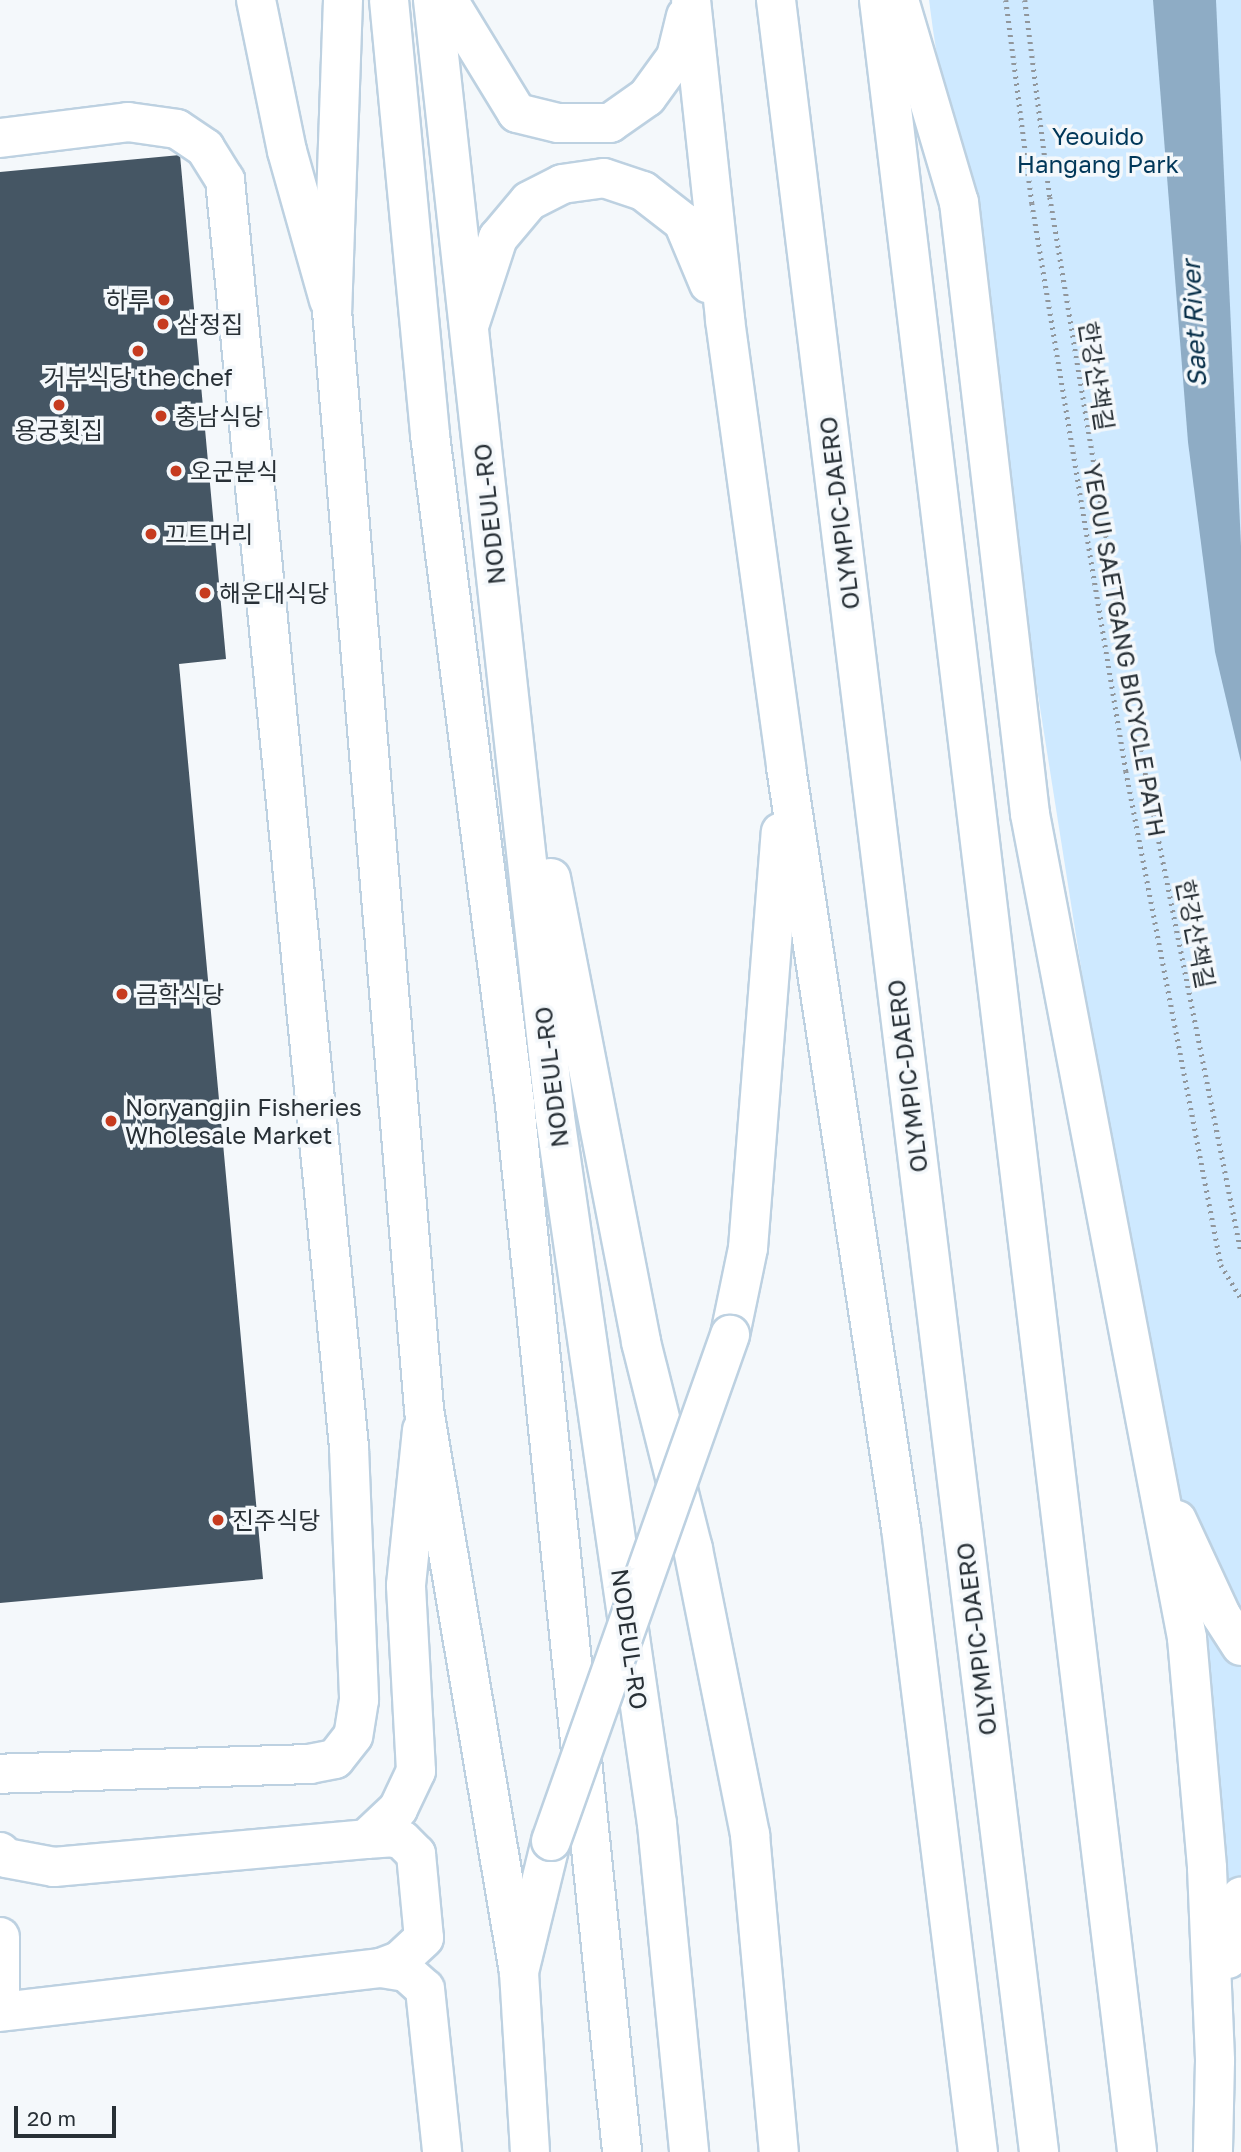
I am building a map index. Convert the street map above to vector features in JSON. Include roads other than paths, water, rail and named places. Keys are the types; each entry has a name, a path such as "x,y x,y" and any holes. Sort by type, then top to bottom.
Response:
{"main road":[{"path":"256,0 288,151 332,311"},
{"path":"343,0 332,311 424,1410 519,1972 529,2149"},
{"name":"NODEUL-RO","path":"389,0 430,435 515,1105 622,2152"},
{"name":"NODEUL-RO","path":"433,0 555,1117 657,1824 689,2152"},
{"path":"448,0 517,113 558,123 610,123 647,97 676,57 690,0"},
{"path":"690,0 724,320 786,767 901,1528 978,2152"},
{"name":"OLYMPIC-DAERO","path":"776,0 1039,2152"},
{"path":"879,0 1137,2152"},
{"path":"899,0 959,202 1030,814 1187,1639 1202,1772 1215,2062 1213,2152"},
{"path":"0,138 128,122 177,128 205,148 225,180 349,1448 359,1700 353,1737 335,1759 310,1765 0,1774"},
{"path":"469,326 498,238 529,201 562,184 604,178 642,191 683,222 724,320"},
{"path":"504,648 601,1120 641,1342 693,1549 750,1835 779,2152"},
{"path":"519,1972 551,1841 730,1335 748,1248 786,767"},
{"path":"366,1839 398,1809 416,1771 406,1585 424,1410"},
{"path":"1158,1487 1241,1646"},
{"path":"0,1869 54,1867 366,1839 402,1840 416,1854 424,1938 399,1961 381,1968 0,2012"},
{"path":"0,1852 6,1858 54,1867"},
{"path":"1215,2062 1234,1912 1241,1897"},
{"path":"0,1937 0,1994"},
{"path":"381,1968 406,1972 425,1989 442,2152"}],"water":[{"name":"Saet River","path":"1153,0 1216,0 1241,546 1241,762 1215,652 1188,442"}],"place":[{"name":"하루","path":"164,300"},
{"name":"삼정집","path":"163,324"},
{"name":"거부식당 the chef","path":"138,351"},
{"name":"용궁횟집","path":"59,405"},
{"name":"충남식당","path":"161,416"},
{"name":"오군분식","path":"176,471"},
{"name":"끄트머리","path":"151,534"},
{"name":"해운대식당","path":"205,593"},
{"name":"금학식당","path":"122,994"},
{"name":"Noryangjin Fisheries Wholesale Market","path":"111,1121"},
{"name":"진주식당","path":"218,1520"}],"park label":[{"name":"Yeouido Hangang Park","path":"1098,150"}]}
